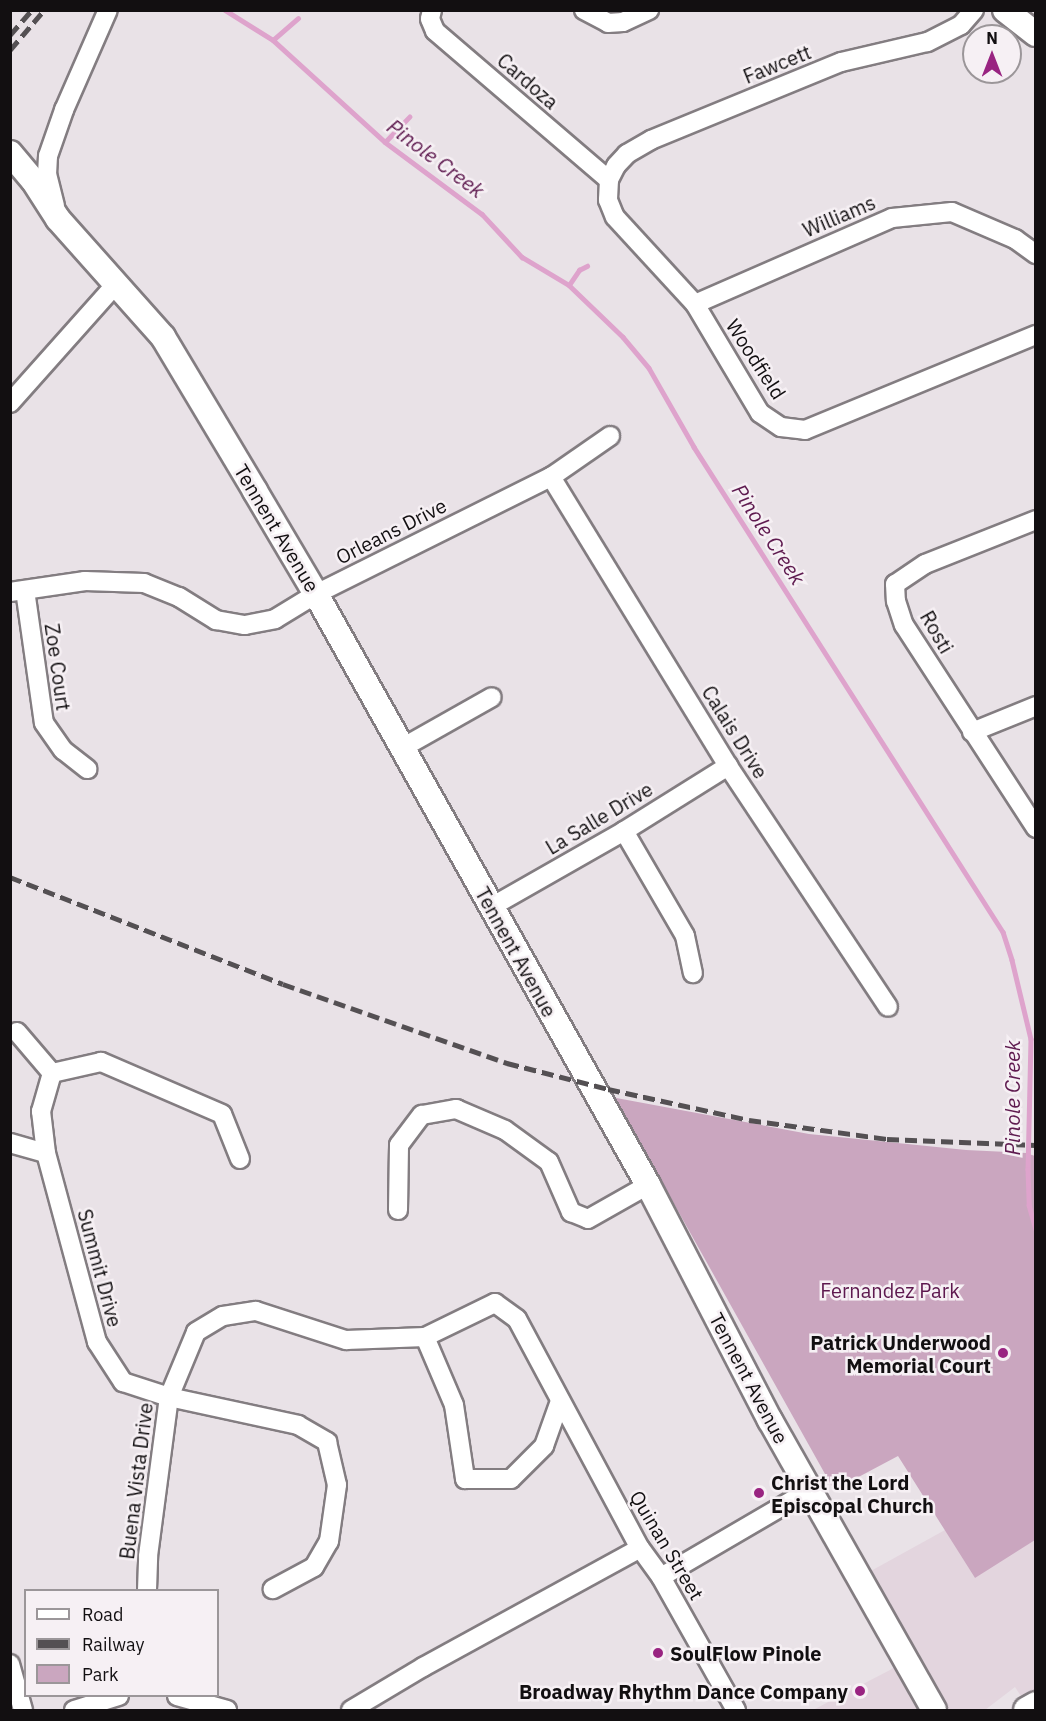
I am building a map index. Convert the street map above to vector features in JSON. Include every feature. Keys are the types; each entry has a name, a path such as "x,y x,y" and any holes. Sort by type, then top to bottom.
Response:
{"main road":[{"path":"1027,1710 1035,1705"}],"street":[{"path":"58,219 47,175 48,156 64,110 108,10"},
{"name":"Cardoza","path":"432,10 430,19 435,31 609,180"},
{"path":"584,10 608,23 623,22 649,10"},
{"name":"Fawcett","path":"609,180 627,154 651,140 841,62 927,42 961,25 974,10"},
{"path":"1005,10 1035,34"},
{"name":"Tennent Avenue","path":"10,153 33,180 58,219 163,337 316,594 648,1185 770,1420 934,1710"},
{"name":"Woodfield","path":"609,180 608,200 615,217 694,304 760,413 782,427 805,430 1035,335"},
{"name":"Williams","path":"694,304 892,218 952,212 1015,239 1035,255"},
{"path":"10,403 116,284"},
{"name":"Orleans Drive","path":"18,591 85,581 144,583 179,597 216,620 246,625 275,619 316,594 551,477 610,436"},
{"name":"Calais Drive","path":"551,477 728,766 888,1007"},
{"name":"Rosti","path":"1035,520 925,564 895,584 896,601 904,625 1035,829"},
{"name":"Zoe Court","path":"18,591 44,723 63,750 87,769"},
{"path":"402,748 492,697"},
{"path":"972,732 1035,705"},
{"name":"La Salle Drive","path":"491,908 624,831 728,766"},
{"path":"624,831 685,936 693,973"},
{"path":"17,1032 52,1073 101,1062 222,1114 240,1159"},
{"name":"Summit Drive","path":"52,1073 41,1110 46,1153 97,1342 123,1382 169,1397 298,1425 327,1442 337,1485 329,1541 314,1567 273,1589"},
{"path":"398,1210 399,1145 422,1115 456,1109 505,1130 549,1162 571,1212 588,1219 648,1185"},
{"path":"10,1143 46,1153"},
{"name":"Buena Vista Drive","path":"147,1589 148,1556 169,1397 196,1332 223,1316 256,1311 346,1340 425,1337 495,1303 517,1319 560,1401"},
{"path":"425,1337 454,1405 465,1479 511,1479 543,1446 560,1401"},
{"name":"Quinan Street","path":"560,1401 640,1548 661,1577 736,1710"},
{"path":"661,1577 810,1490"},
{"path":"351,1710 423,1667 640,1548"},
{"path":"10,1664 23,1710"},
{"path":"74,1710 113,1697"},
{"path":"183,1697 222,1710"}],"shaded area":[{"path":"945,1530 975,1578 1035,1537 1035,1710 1030,1710 1015,1687 985,1710 949,1710 869,1572"},
{"path":"896,1666 919,1710 813,1710 890,1670"}],"green space":[{"name":"Fernandez Park","path":"611,1097 809,1134 966,1150 1026,1153 1035,1156 1035,1540 975,1578 898,1456 834,1490 635,1134 624,1126"}],"waterway":[{"name":"Pinole Creek","path":"225,10 273,40 385,142 482,214 522,257 569,285 623,337 649,368 694,447 1003,932 1031,1039 1028,1169 1029,1205 1036,1229"},
{"path":"273,40 298,18"},
{"path":"385,142 409,117"},
{"path":"569,285 579,270 587,266"}],"railway":[{"path":"10,35 32,10"},
{"path":"10,50 44,10"},
{"path":"10,877 283,984 507,1063 608,1089 749,1120 887,1139 1036,1145"}],"place":[{"name":"Patrick Underwood Memorial Court","path":"1003,1353"},
{"name":"Christ the Lord Episcopal Church","path":"759,1493"},
{"name":"SoulFlow Pinole","path":"658,1653"},
{"name":"Broadway Rhythm Dance Company","path":"860,1691"}]}
